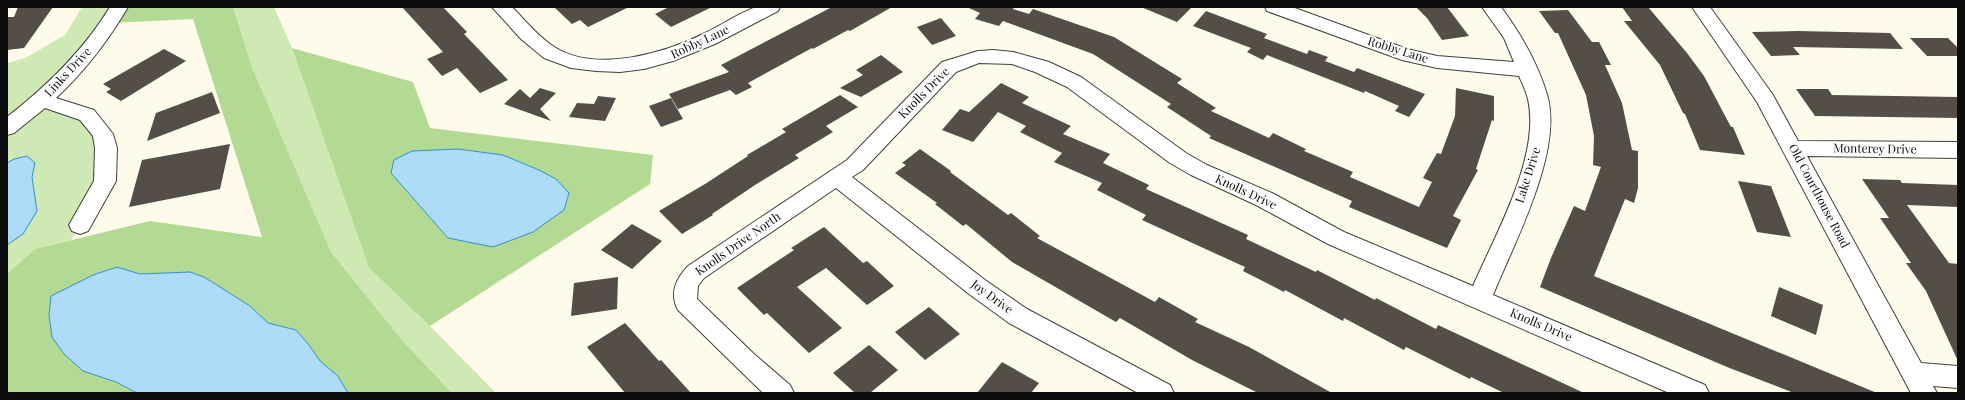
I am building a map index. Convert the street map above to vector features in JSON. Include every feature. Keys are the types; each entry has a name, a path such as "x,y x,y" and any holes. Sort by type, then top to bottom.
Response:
{"street":[{"name":"Links Drive","path":"7,128 41,100 76,66 110,24 119,7"},
{"name":"Robby Lane","path":"501,7 544,49 557,57 583,64 612,66 633,65 665,58 691,48 771,7"},
{"name":"Robby Lane","path":"1274,7 1402,54 1422,59 1527,70"},
{"name":"Lake Drive","path":"1479,299 1527,187 1538,150 1540,124 1538,99 1527,70 1513,37 1491,7"},
{"name":"Old Courthouse Road","path":"1701,7 1766,100 1918,383"},
{"name":"Knolls Drive","path":"837,177 855,165 949,68 958,63 978,57 1013,58 1042,67 1074,82 1178,158 1199,170 1264,199 1336,238 1696,393"},
{"path":"41,100 87,115 103,134 106,148 105,180 80,225"},
{"name":"Monterey Drive","path":"1793,148 1958,150"},
{"name":"Knolls Drive North","path":"781,393 745,361 686,303 684,296 687,282 696,272 837,177"},
{"name":"Joy Drive","path":"837,177 977,287 1018,316 1161,393"},
{"path":"1918,383 1958,377"}],"green space":[{"path":"82,7 119,7 41,100 87,115 103,134 105,181 71,240 35,249 7,274 7,63 25,58 65,35"},
{"path":"119,7 233,7 252,67 331,252 401,339 452,393 348,393 338,376 320,361 296,330 268,323 250,306 204,277 190,272 140,274 117,267 93,275 77,284 116,382 137,393 7,393 7,274 35,249 150,221 262,237 193,19 110,23"},
{"path":"233,7 274,7 292,48 369,268 430,326 496,393 452,393 401,339 331,252 252,67"},
{"path":"292,48 413,82 430,128 653,155 650,184 430,326 369,268","holes":["503,155 556,179 448,238 391,173"]}],"water":[{"path":"458,149 503,155 556,179 569,193 564,210 533,232 493,247 448,238 391,173 394,160 412,151"},
{"path":"27,156 35,163 32,177 37,211 23,234 7,245 7,163 14,159"},
{"path":"117,267 140,274 190,272 204,277 250,306 268,323 296,330 320,361 338,376 348,393 137,393 116,382 83,371 64,354 52,337 49,315 51,296 93,275"}],"building":[{"path":"18,7 53,7 24,48 7,50 7,17 14,17"},
{"path":"402,7 443,7 467,32 464,34 508,80 480,93 457,68 442,76 427,59 443,52"},
{"path":"554,7 629,7 588,27 580,20 572,24"},
{"path":"669,7 712,7 671,27 655,14"},
{"path":"832,7 892,7 850,31 848,30 813,49 812,48 748,83 752,87 736,95 730,90 678,109 669,94 729,72 721,65"},
{"path":"969,7 1014,7 1013,9 1029,14 1033,9 1114,37 1182,79 1177,83 1216,108 1211,111 1269,138 1273,133 1306,149 1304,151 1353,172 1350,177 1419,207 1432,182 1423,178 1437,153 1441,154 1455,116 1456,88 1494,96 1494,121 1492,120 1476,169 1478,170 1453,216 1461,220 1447,248 1349,207 1352,201 1209,138 1211,136 1167,107 1171,104 1093,54 1003,21 999,26 975,19 980,13"},
{"path":"1141,7 1192,7 1177,22"},
{"path":"1416,7 1447,7 1469,36 1442,40 1427,18"},
{"path":"1622,7 1648,7 1687,53 1704,76 1731,127 1733,127 1745,155 1700,150 1685,114 1683,113 1660,65 1624,21 1632,21"},
{"path":"1568,10 1592,42 1599,42 1611,65 1605,65 1622,103 1632,150 1638,151 1638,188 1634,203 1625,199 1594,276 1877,393 1794,393 1727,367 1540,287 1574,206 1585,211 1601,167 1593,165 1594,136 1586,95 1558,33 1555,33 1539,11"},
{"path":"1206,11 1267,34 1264,38 1307,54 1309,50 1328,57 1325,61 1354,72 1357,68 1425,94 1409,117 1395,111 1399,106 1365,91 1364,93 1267,55 1263,60 1247,52 1251,48 1193,26"},
{"path":"941,18 956,36 932,45 917,27"},
{"path":"1798,31 1890,33 1903,49 1793,47 1800,55 1771,56 1752,32"},
{"path":"1910,38 1948,38 1958,48 1958,56 1927,56"},
{"path":"164,49 186,61 121,101 106,92 111,89 103,84"},
{"path":"881,55 903,72 861,97 840,88 863,75 856,70"},
{"path":"1001,83 1029,97 1022,103 1071,126 1063,134 1110,154 1103,163 1149,185 1146,189 1248,235 1246,239 1316,272 1317,270 1436,329 1438,325 1584,393 1504,393 1471,377 1470,379 1406,347 1404,350 1344,318 1343,321 1285,290 1284,292 1243,271 1245,267 1142,220 1146,215 1097,190 1102,183 1054,162 1062,153 1020,132 1026,126 998,112 973,142 942,130 960,109 969,112"},
{"path":"540,88 556,93 540,109 551,121 504,104 520,89 530,98"},
{"path":"1796,89 1828,89 1832,95 1958,97 1958,118 1815,116"},
{"path":"212,92 220,113 147,141 156,113"},
{"path":"840,95 858,107 826,126 833,132 795,155 799,158 755,185 712,214 713,215 682,234 659,211 705,184 748,156 747,155 786,132 782,129"},
{"path":"598,96 616,98 605,121 569,117 577,103 594,104"},
{"path":"671,98 683,119 661,127 649,106"},
{"path":"230,144 220,189 129,207 142,160"},
{"path":"920,149 1008,215 1011,213 1040,236 1037,238 1155,302 1159,297 1198,319 1195,322 1249,347 1332,393 1258,393 1192,360 1120,318 1116,322 1012,262 966,224 963,226 935,204 937,203 895,173 906,165 902,163"},
{"path":"1862,179 1900,180 1902,183 1958,185 1958,207 1907,205 1949,263 1958,264 1958,361 1926,291 1906,263 1911,263 1880,218 1889,218"},
{"path":"1738,181 1771,186 1791,237 1757,232"},
{"path":"632,224 662,241 632,269 601,250"},
{"path":"824,227 863,263 867,261 894,286 867,305 826,268 797,287 842,328 809,353 767,313 764,315 737,288 794,250 791,248"},
{"path":"618,277 617,309 571,316 574,283"},
{"path":"1779,287 1823,305 1816,335 1771,316"},
{"path":"929,307 960,334 925,360 895,332"},
{"path":"625,323 659,361 661,360 691,393 625,393 587,347"},
{"path":"869,345 898,370 870,393 855,393 833,373"},
{"path":"1002,362 1039,383 1031,393 977,393"}]}
